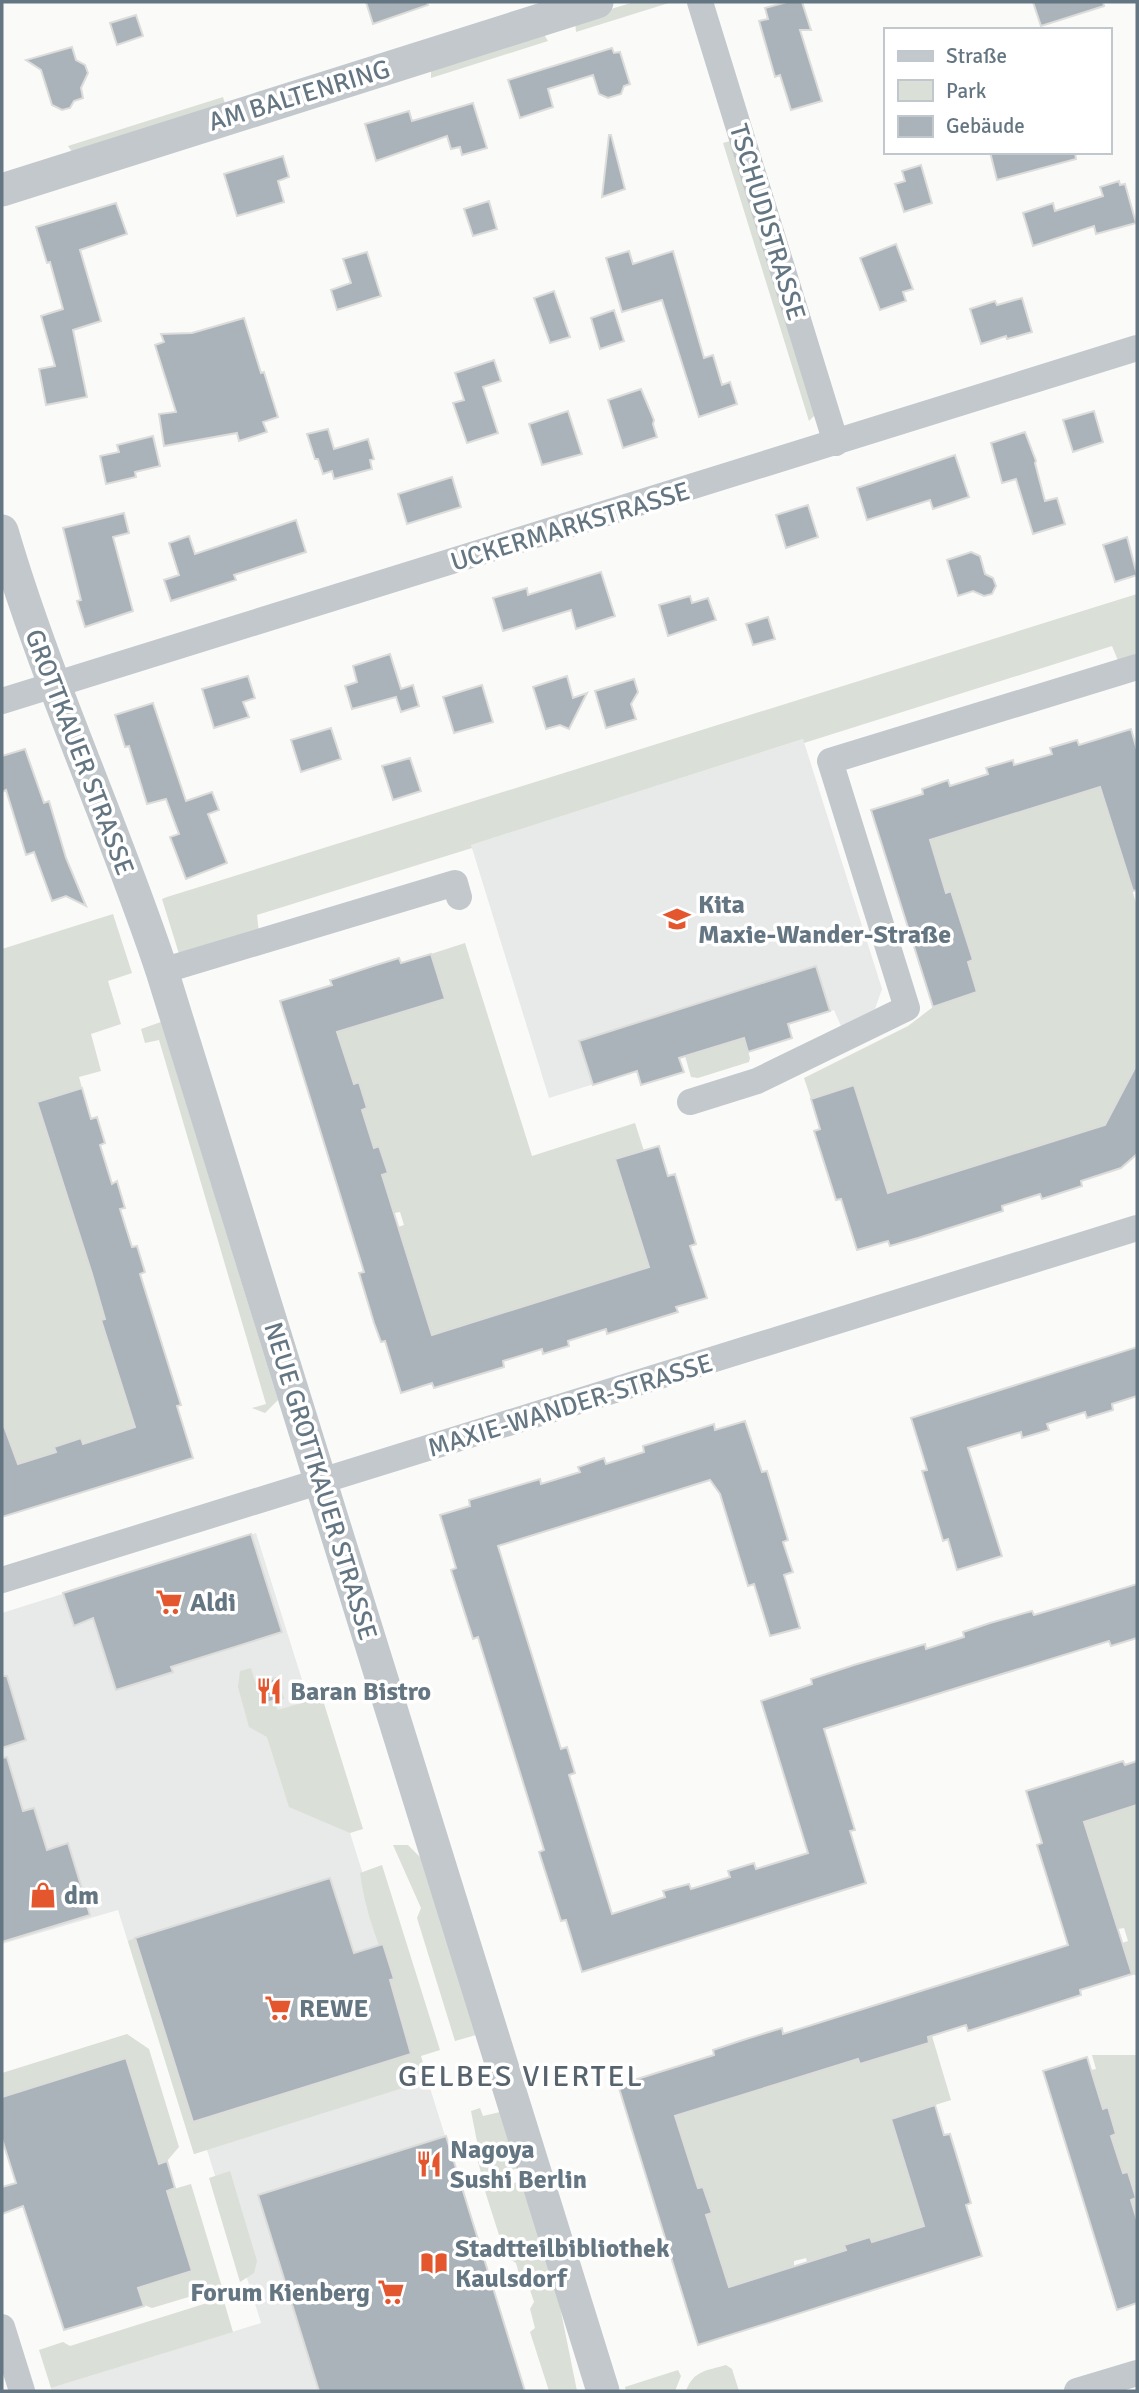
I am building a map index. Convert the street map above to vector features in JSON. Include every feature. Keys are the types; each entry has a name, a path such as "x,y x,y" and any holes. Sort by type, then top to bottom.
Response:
{"street":[{"name":"AM BALTENRING","path":"2,190 597,2"},
{"name":"TSCHUDISTRASSE","path":"700,2 836,443"},
{"name":"UCKERMARKSTRASSE","path":"2,701 1137,348"},
{"name":"GROTTKAUER STRASSE","path":"2,531 19,591 53,686 144,918 162,971"},
{"path":"690,1102 757,1081 907,1008 830,761 1137,667"},
{"path":"162,971 455,883 459,897"},
{"name":"NEUE GROTTKAUER STRASSE","path":"162,971 603,2391"},
{"name":"MAXIE-WANDER-STRASSE","path":"2,1580 1137,1228"},
{"path":"2,2327 22,2391"},
{"path":"1077,2391 1137,2374"}],"shaded area":[{"name":"Kita Maxie-Wander-Straße","path":"803,739 882,989 875,1009 841,1026 834,1010 788,1024 792,1038 748,1052 744,1038 659,1064 660,1069 681,1063 684,1072 641,1085 636,1071 549,1098 471,845"},
{"path":"256,1533 525,2391 52,2391 51,2388 261,2323 207,2150 194,2154 118,1910 2,1944 2,1613"}],"green space":[{"path":"634,2 672,2 576,32 575,20"},
{"path":"541,30 548,41 431,78 431,64"},
{"path":"223,97 225,104 74,155 68,146"},
{"path":"734,140 817,413 809,421 723,143"},
{"path":"1137,594 1137,657 1119,663 1112,646 804,743 803,739 471,845 472,848 257,915 259,933 180,957 162,899 167,897"},
{"path":"1098,779 1137,906 1137,1074 1134,1079 1130,1078 1105,1125 879,1196 881,1172 854,1086 811,1099 804,1078 908,1026 933,1007 977,992 968,962 973,960 951,892 946,893 927,832 950,834 1079,794"},
{"path":"113,914 132,973 108,981 121,1024 91,1034 101,1071 79,1077 82,1088 38,1102 96,1272 92,1274 105,1319 101,1320 128,1407 143,1425 83,1443 80,1439 55,1447 56,1452 18,1464 16,1459 2,1463 2,949"},
{"path":"465,943 532,1156 635,1123 644,1151 616,1160 642,1246 657,1264 424,1338 425,1314 398,1227 404,1225 400,1212 394,1213 382,1175 387,1173 379,1147 374,1148 362,1110 367,1108 359,1083 354,1084 335,1024 358,1026 445,999 431,954"},
{"path":"161,1022 278,1400 265,1413 252,1408 266,1404 159,1040 145,1043 141,1029"},
{"path":"744,1038 749,1062 698,1078 691,1077 685,1056"},
{"path":"251,1668 262,1705 273,1702 278,1710 322,1697 363,1829 350,1833 289,1807 267,1737 249,1727 238,1687 240,1671"},
{"path":"1137,1805 1137,1976 1132,1974 1122,1943 1128,1941 1124,1928 1118,1929 1091,1843 1075,1824"},
{"path":"393,1845 408,1845 423,1860 476,2035 455,2041 417,1918 421,1908"},
{"path":"382,1865 440,2050 421,2056 428,2080 194,2154 128,1941 135,1938 193,2122 376,2065 371,2048 407,2036 390,1980 393,1979 377,1941 362,1887 360,1873"},
{"path":"127,2034 149,2049 179,2147 167,2161 159,2164 126,2058 2,2097 2,2073"},
{"path":"932,2036 951,2100 891,2119 918,2205 933,2223 872,2242 870,2237 844,2246 846,2250 807,2262 806,2258 794,2261 794,2266 720,2290 722,2266 706,2215 712,2212 703,2187 698,2188 682,2137 667,2119 729,2100 739,2092 741,2096 858,2059 861,2064 926,2044 929,2043 928,2037"},
{"path":"1092,2055 1137,2055 1137,2220 1131,2200 1136,2197 1128,2172 1123,2173 1111,2136 1116,2133 1108,2107 1103,2109 1091,2070 1096,2069"},
{"path":"480,2108 483,2116 500,2112 518,2168 483,2180 477,2158 480,2157 471,2111"},
{"path":"230,2171 257,2261 254,2273 240,2282 209,2178"},
{"path":"522,2181 558,2297 577,2391 549,2391 530,2332 535,2328 530,2309 534,2302 528,2284 522,2285 516,2263 506,2257 485,2191"},
{"path":"191,2184 222,2287 152,2308 144,2305 138,2288 192,2271 167,2191"},
{"path":"223,2298 233,2332 51,2388 39,2350 63,2342 70,2346"},
{"path":"726,2365 732,2369 739,2391 686,2391 697,2375"},
{"path":"678,2370 681,2376 675,2391 626,2391 625,2387"}],"building":[{"path":"366,2 427,2 428,5 373,24"},
{"path":"787,2 802,2 811,30 800,30 822,101 791,110 780,75 775,77 759,21 768,19 765,8"},
{"path":"1033,2 1103,2 1104,6 1041,26"},
{"path":"136,15 143,36 117,45 110,23"},
{"path":"72,47 76,60 85,65 88,73 81,88 83,98 74,101 70,108 62,110 52,105 41,70 26,60"},
{"path":"612,48 614,53 620,52 630,84 624,86 621,94 608,98 599,94 593,75 548,89 553,107 520,118 508,80"},
{"path":"473,103 487,148 462,155 460,147 451,149 447,136 376,161 365,124 409,111 412,121"},
{"path":"609,135 625,189 602,197"},
{"path":"990,154 1075,154 1076,159 997,180"},
{"path":"283,156 289,177 278,181 284,202 237,216 224,174"},
{"path":"921,165 932,203 904,212 895,184 905,181 902,171"},
{"path":"1119,181 1120,185 1125,184 1136,223 1096,234 1094,226 1033,246 1023,213 1053,203 1055,211 1103,196 1100,187"},
{"path":"489,201 497,229 473,236 464,209"},
{"path":"116,203 127,234 80,250 101,321 73,330 87,397 46,405 39,369 55,366 41,316 63,309 50,262 47,263 36,227"},
{"path":"896,244 913,289 903,292 906,301 880,310 860,258"},
{"path":"629,251 633,264 673,251 704,358 713,355 722,385 730,382 737,404 699,417 662,300 622,312 606,258"},
{"path":"367,252 381,296 337,310 331,290 351,283 343,259"},
{"path":"554,291 570,337 550,343 534,298"},
{"path":"1022,298 1032,332 981,344 970,309 995,301 997,305"},
{"path":"614,310 624,341 600,349 591,318"},
{"path":"244,318 278,417 263,422 267,432 239,441 237,433 164,446 159,414 176,412 155,345 164,342 161,334 192,333"},
{"path":"494,360 501,381 483,387 498,433 467,443 453,403 464,400 455,373"},
{"path":"641,389 654,420 657,437 623,448 608,400"},
{"path":"568,411 582,454 542,465 529,424"},
{"path":"1094,411 1103,442 1073,452 1063,420"},
{"path":"328,429 334,449 368,439 374,459 370,460 372,469 334,479 332,471 323,474 307,434"},
{"path":"1025,432 1036,461 1045,501 1057,498 1065,524 1033,534 1016,479 1002,483 991,443"},
{"path":"153,436 160,466 135,472 136,477 106,484 100,456 119,452 117,445"},
{"path":"955,455 969,497 933,509 930,500 867,520 857,488"},
{"path":"452,477 461,507 407,524 398,494"},
{"path":"808,505 818,537 786,548 776,515"},
{"path":"124,513 129,533 113,537 133,611 85,627 77,601 81,600 63,528"},
{"path":"296,520 306,552 234,575 236,580 171,601 164,580 179,575 169,543 189,536 195,554"},
{"path":"1127,537 1137,575 1115,582 1103,545"},
{"path":"971,552 980,556 985,574 993,578 996,586 992,594 984,596 973,591 958,596 947,560"},
{"path":"601,572 615,616 576,629 571,610 503,631 493,598 527,588 528,595"},
{"path":"690,596 692,603 708,598 716,620 668,636 659,605"},
{"path":"768,617 775,639 753,645 746,624"},
{"path":"390,654 401,689 413,685 419,706 401,712 396,697 352,709 345,686 357,682 353,666"},
{"path":"248,676 255,698 243,702 249,717 214,728 202,689"},
{"path":"567,676 573,698 587,693 569,729 560,725 546,729 533,687"},
{"path":"634,679 638,692 631,704 636,719 606,728 595,691"},
{"path":"482,685 493,722 454,733 443,697"},
{"path":"153,703 186,801 212,792 219,810 208,814 227,863 186,879 170,837 179,834 166,799 147,804 129,746 125,747 115,715"},
{"path":"331,728 341,759 301,772 291,740"},
{"path":"1131,729 1137,750 1137,890 1133,891 1100,787 930,840 946,893 951,891 973,960 968,962 977,992 933,1007 871,810 923,794 922,789 948,780 950,786 988,774 986,768 1013,760 1014,765 1052,754 1050,748 1077,740 1079,745"},
{"path":"25,749 44,803 49,801 66,858 86,906 66,896 52,901 34,852 26,855 6,790 2,792 2,756"},
{"path":"410,758 421,791 393,800 382,766"},
{"path":"431,954 445,999 337,1032 354,1084 359,1082 367,1108 362,1110 374,1148 379,1146 388,1173 382,1175 432,1335 649,1267 615,1159 659,1146 668,1176 675,1174 696,1244 690,1246 707,1298 676,1307 678,1312 607,1334 606,1329 568,1341 569,1346 543,1354 542,1349 503,1361 504,1367 434,1388 432,1383 401,1393 385,1341 381,1342 374,1323 359,1273 364,1272 280,1001 332,985 330,980 373,966 399,958 401,963"},
{"path":"816,966 830,1011 788,1024 792,1038 748,1052 744,1038 679,1058 684,1072 641,1085 637,1071 593,1085 579,1041"},
{"path":"1137,1064 1137,1154 1121,1168 1081,1181 1082,1186 1042,1199 1040,1194 1002,1206 1003,1211 918,1238 890,1246 888,1241 857,1250 841,1199 836,1200 814,1131 820,1129 811,1099 854,1085 888,1193 1105,1125"},
{"path":"82,1088 91,1119 97,1117 105,1143 100,1145 112,1184 117,1181 125,1208 120,1209 132,1247 137,1246 145,1272 140,1274 181,1405 177,1406 193,1458 2,1517 2,1427 4,1426 18,1464 56,1452 54,1447 81,1438 83,1444 135,1427 101,1320 105,1319 92,1274 37,1102"},
{"path":"1137,1347 1137,1396 1112,1404 1113,1410 1087,1418 1085,1412 1047,1424 1049,1430 1022,1438 1021,1432 968,1448 1002,1556 957,1570 948,1539 943,1541 922,1471 927,1470 911,1418"},
{"path":"745,1421 762,1472 767,1471 788,1540 783,1542 793,1572 784,1575 800,1628 770,1636 754,1584 748,1586 720,1494 710,1480 498,1546 561,1749 567,1747 575,1773 569,1775 612,1914 665,1897 663,1891 689,1884 691,1889 730,1877 728,1871 754,1863 756,1869 808,1853 761,1701 812,1684 811,1679 854,1665 925,1644 926,1649 964,1637 963,1632 990,1623 1032,1611 1034,1615 1137,1584 1137,1638 1111,1646 1109,1641 824,1729 855,1830 850,1831 866,1883 582,1972 566,1920 561,1921 539,1852 544,1850 478,1637 473,1639 451,1570 456,1568 440,1515 470,1506 469,1500 540,1479 541,1484 580,1472 578,1467 604,1458 606,1464 644,1452 643,1446 714,1424 715,1430"},
{"name":"Aldi","path":"251,1534 282,1632 171,1667 173,1672 116,1690 93,1618 74,1626 63,1593"},
{"path":"2,1676 7,1676 26,1740 2,1748"},
{"name":"Baran Bistro","path":"276,1678 283,1698 262,1704 255,1684"},
{"name":"dm","path":"7,1757 23,1811 34,1808 47,1850 68,1843 90,1915 2,1942 2,1758"},
{"path":"1123,1761 1125,1765 1137,1761 1137,1805 1084,1822 1132,1974 1080,1990 1081,1995 968,2031 966,2025 928,2037 929,2043 860,2064 858,2059 675,2116 698,2188 703,2187 712,2213 706,2215 729,2287 846,2250 844,2245 870,2237 872,2242 924,2226 891,2119 935,2105 944,2135 950,2134 971,2203 966,2205 982,2256 698,2345 618,2085 714,2055 713,2050 743,2040 782,2028 783,2034 1068,1945 1037,1845 1042,1843 1026,1791"},
{"name":"REWE","path":"330,1878 354,1953 383,1944 411,2054 193,2122 135,1938"},
{"path":"1087,2057 1103,2109 1108,2107 1116,2134 1111,2136 1123,2173 1128,2172 1136,2198 1131,2200 1137,2220 1137,2303 1117,2310 1043,2071"},
{"path":"126,2058 159,2164 167,2161 175,2188 167,2191 192,2271 138,2288 144,2306 64,2330 23,2206 2,2214 2,2187 16,2183 2,2139 2,2097"},
{"name":"Forum Kienberg","path":"446,2136 525,2391 319,2391 258,2195"}],"place":[{"name":"Kita Maxie-Wander-Straße","path":"677,919"},
{"name":"Aldi","path":"169,1602"},
{"name":"Baran Bistro","path":"269,1691"},
{"name":"dm","path":"43,1895"},
{"name":"REWE","path":"278,2008"},
{"name":"Nagoya Sushi Berlin","path":"429,2164"},
{"name":"Stadtteilbibliothek Kaulsdorf","path":"434,2263"},
{"name":"Forum Kienberg","path":"391,2292"}],"district":[{"name":"GELBES VIERTEL","path":"521,2076"}]}
